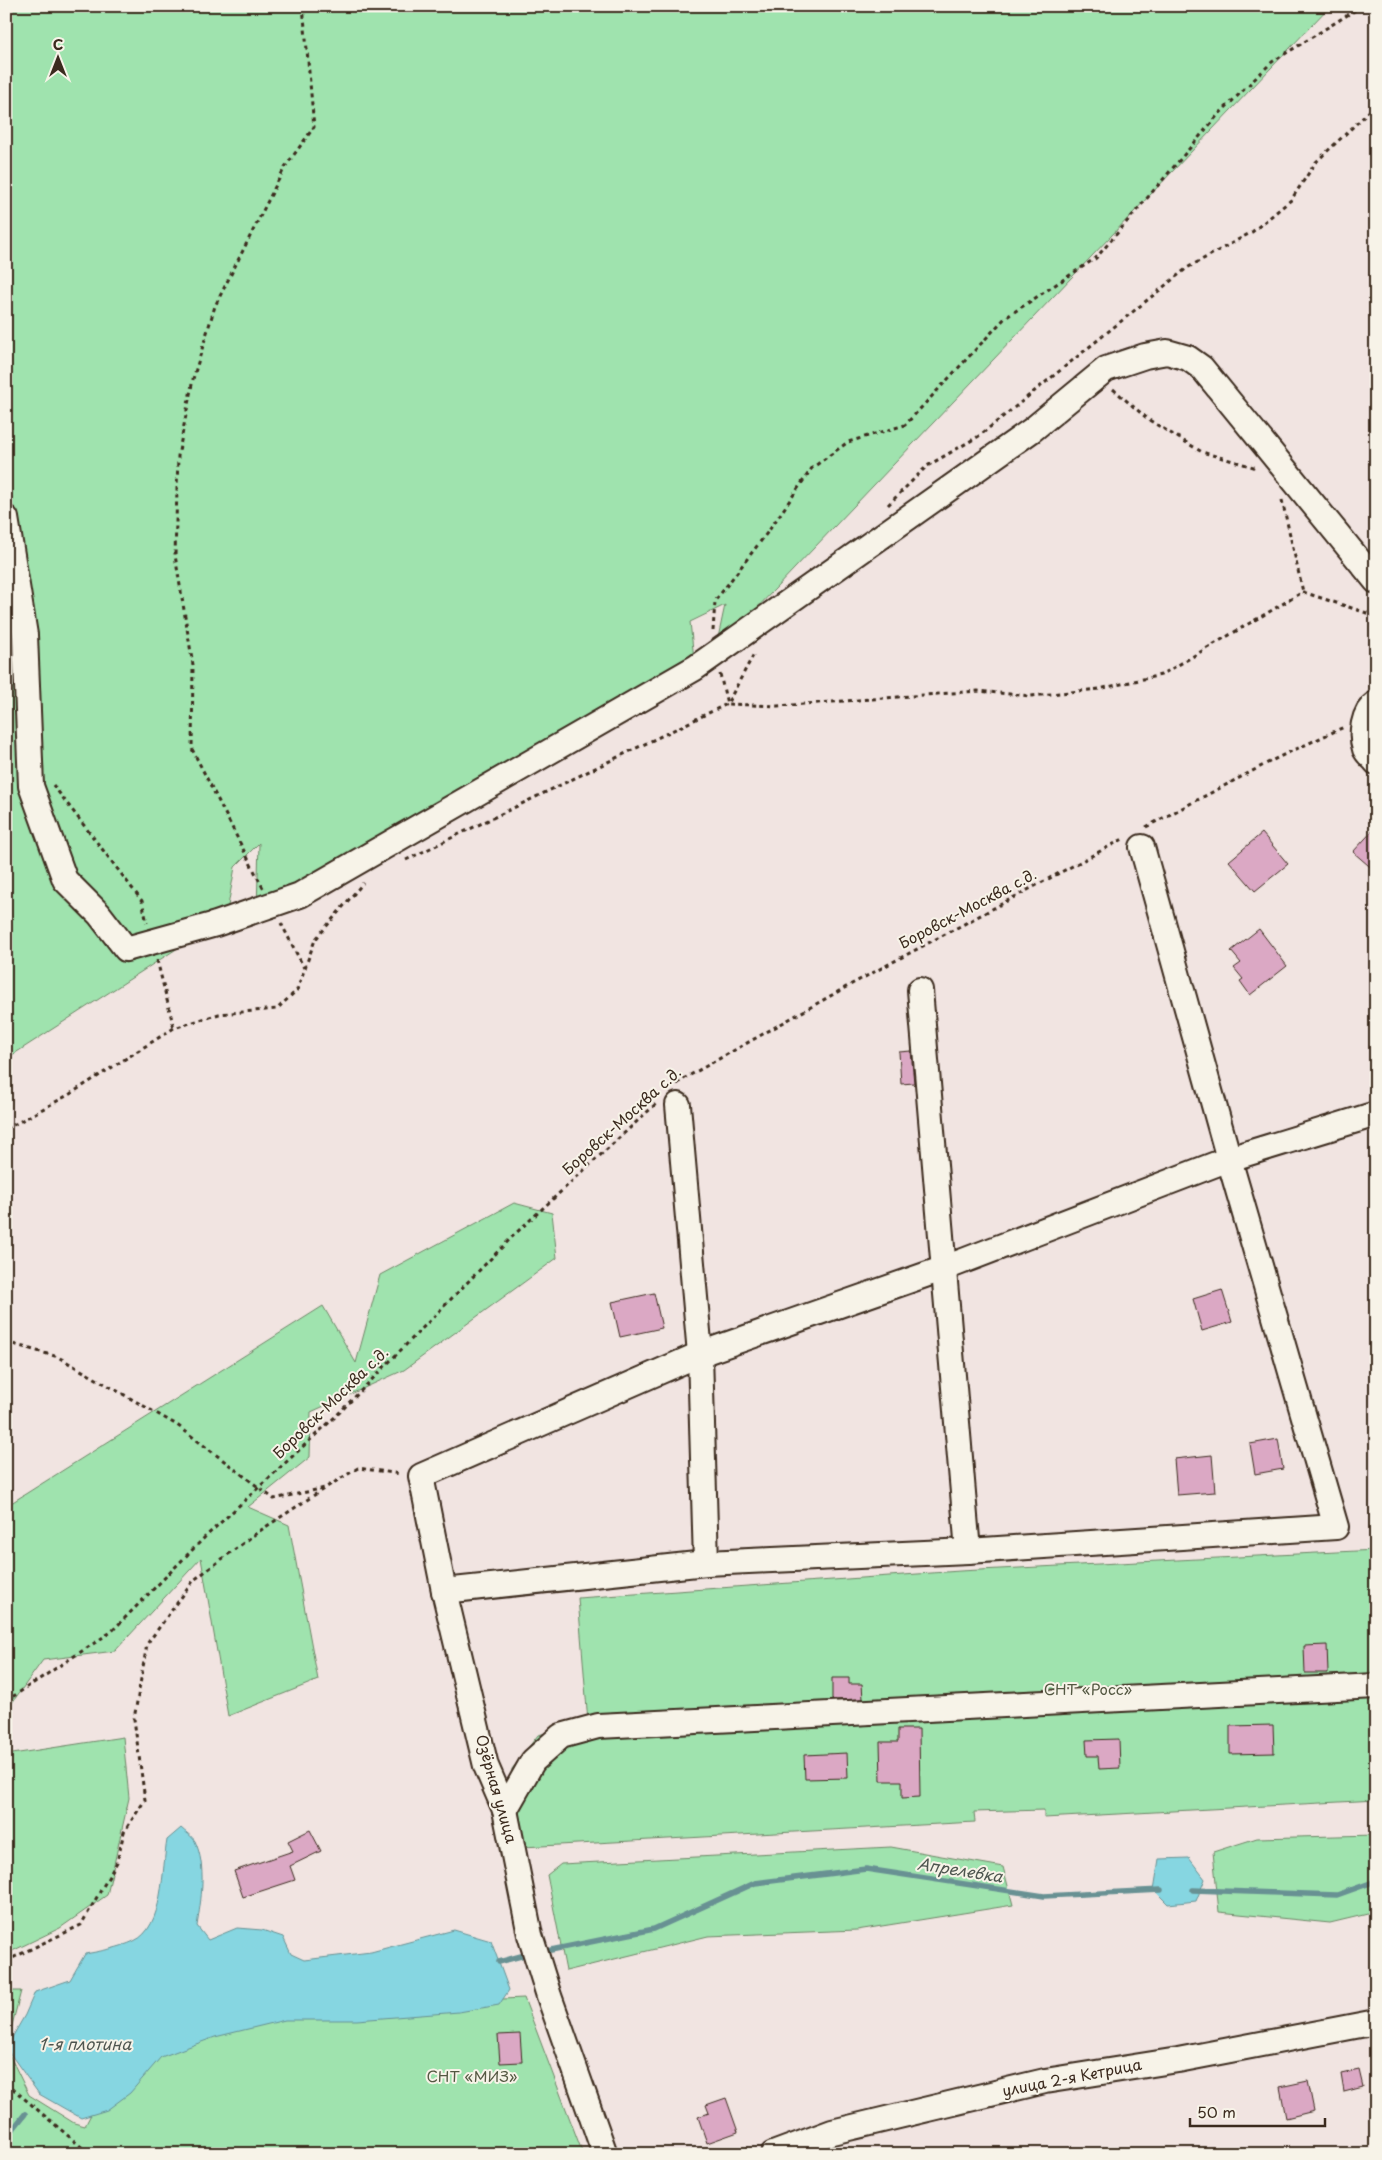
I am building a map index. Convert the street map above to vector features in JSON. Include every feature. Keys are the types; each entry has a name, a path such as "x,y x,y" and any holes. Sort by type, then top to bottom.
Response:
{"street":[{"path":"6,518 25,635 31,786 65,880 99,914 126,950 216,924 300,895 695,668 1032,430 1106,369 1145,356 1167,352 1188,358 1202,368 1376,581"},
{"path":"1368,716 1366,750 1376,762"},
{"path":"444,1591 706,1563 968,1551 1336,1528 1137,838"},
{"path":"920,990 968,1551"},
{"path":"670,1098 700,1354 706,1563"},
{"path":"421,1476 700,1354 945,1268 1229,1159 1376,1114"},
{"name":"Озёрная улица","path":"421,1476 444,1591 486,1766 505,1810 530,1934 549,1996 604,2154"},
{"path":"505,1810 533,1761 561,1736 598,1726 1376,1686"},
{"name":"улица 2-я Кетрица","path":"773,2154 832,2132 1044,2081 1178,2060 1376,2022"}],"path":[{"path":"303,6 314,127 285,167 215,306 193,379 178,456 175,555 193,665 192,749 304,968"},
{"path":"727,704 712,637 715,601 770,529 812,468 848,442 905,425 1005,318 1096,258 1218,115 1272,62 1362,6"},
{"path":"886,506 927,466 979,436 1187,268 1252,232 1290,200 1316,162 1376,105"},
{"path":"1073,361 1097,376 1149,420 1202,452 1260,469"},
{"path":"1282,498 1302,592"},
{"path":"403,861 727,704 778,706 978,691 1031,696 1099,689 1161,675 1302,592 1376,616"},
{"path":"727,704 756,650"},
{"name":"Боровск-Москва с.д.","path":"6,1701 111,1632 205,1537 335,1417 516,1233 670,1098 685,1078 848,986 1137,838 1279,757 1368,716"},
{"path":"30,755 78,814 142,901 174,1028"},
{"path":"6,1129 70,1094 174,1028 219,1014 277,1009 297,990 314,940 367,879"},
{"path":"6,1342 58,1357 177,1425 274,1499 326,1488"},
{"path":"6,1961 81,1925 117,1862 124,1832 145,1800 134,1719 147,1644 194,1580 258,1532 358,1468 421,1476"},
{"path":"6,2083 86,2151 85,2154"}],"green space":[{"path":"6,6 1330,6 715,652 725,605 690,622 695,668 257,908 259,843 235,867 226,917 6,1059"},
{"path":"514,1203 552,1213 557,1258 404,1370 311,1412 310,1457 248,1507 289,1525 318,1680 228,1716 201,1558 115,1651 43,1660 6,1711 8,1505 323,1306 356,1363 380,1275"},
{"name":"СНТ «Росс»","path":"1376,1550 1376,1800 1044,1818 1044,1810 974,1812 975,1822 505,1848 512,1769 538,1735 588,1722 578,1598 960,1571"},
{"path":"123,1737 129,1798 107,1895 60,1928 6,1954 6,1755"},
{"path":"1376,1835 1376,1912 1330,1923 1219,1912 1213,1852 1257,1838"},
{"path":"891,1847 1003,1867 1013,1905 857,1930 708,1936 566,1971 547,1875 561,1864"},
{"path":"6,1991 21,1991 6,2048"},
{"name":"СНТ «МИЗ»","path":"524,1998 583,2154 6,2154 6,2048 29,2095 74,2123 85,2126 100,2097 197,2026 375,2005"}],"water":[{"name":"1-я плотина","path":"181,1828 194,1839 199,1851 202,1883 197,1926 208,1940 237,1928 262,1930 283,1937 291,1954 304,1960 371,1952 454,1930 491,1941 509,1990 499,2005 459,2012 357,2020 285,2020 215,2037 161,2057 130,2093 107,2110 81,2118 39,2094 6,2048 25,2015 35,1992 70,1980 85,1954 122,1946 144,1934 151,1924 160,1896 167,1840"},
{"path":"1189,1858 1205,1879 1196,1901 1168,1904 1154,1890 1159,1859"}],"building":[{"path":"1376,827 1376,872 1353,852"},
{"path":"1262,833 1288,864 1255,891 1229,861"},
{"path":"1259,929 1287,966 1250,995 1240,981 1243,979 1234,968 1241,963 1231,951"},
{"path":"911,1051 914,1083 901,1084 899,1052"},
{"path":"1222,1290 1232,1322 1202,1331 1193,1299"},
{"path":"654,1293 662,1328 620,1337 612,1302"},
{"path":"1278,1439 1283,1469 1255,1474 1250,1444"},
{"path":"1212,1455 1215,1492 1177,1495 1174,1459"},
{"path":"1327,1645 1328,1673 1305,1673 1304,1646"},
{"path":"832,1678 849,1678 849,1684 862,1684 863,1699 832,1700"},
{"path":"1273,1725 1274,1753 1230,1754 1230,1726"},
{"path":"898,1729 919,1729 920,1797 902,1798 902,1781 881,1781 880,1742 898,1742"},
{"path":"1119,1739 1120,1768 1099,1769 1098,1756 1087,1756 1086,1740"},
{"path":"847,1753 848,1778 805,1779 804,1755"},
{"path":"310,1830 321,1851 290,1866 295,1880 243,1897 234,1871 293,1851 288,1841"},
{"path":"520,2034 522,2062 500,2063 498,2035"},
{"path":"1359,2070 1363,2087 1344,2092 1341,2074"},
{"path":"1308,2081 1314,2111 1286,2118 1280,2087"},
{"path":"726,2098 738,2132 707,2143 698,2117 709,2113 706,2105"}],"waterway":[{"name":"Апрелевка","path":"551,1950 654,1929 755,1883 866,1869 1044,1896 1161,1890"},
{"name":"Апрелевка","path":"1193,1890 1337,1895 1376,1881"},
{"path":"499,1962 521,1956"},
{"name":"Апрелевка","path":"6,2138 25,2114"}]}
